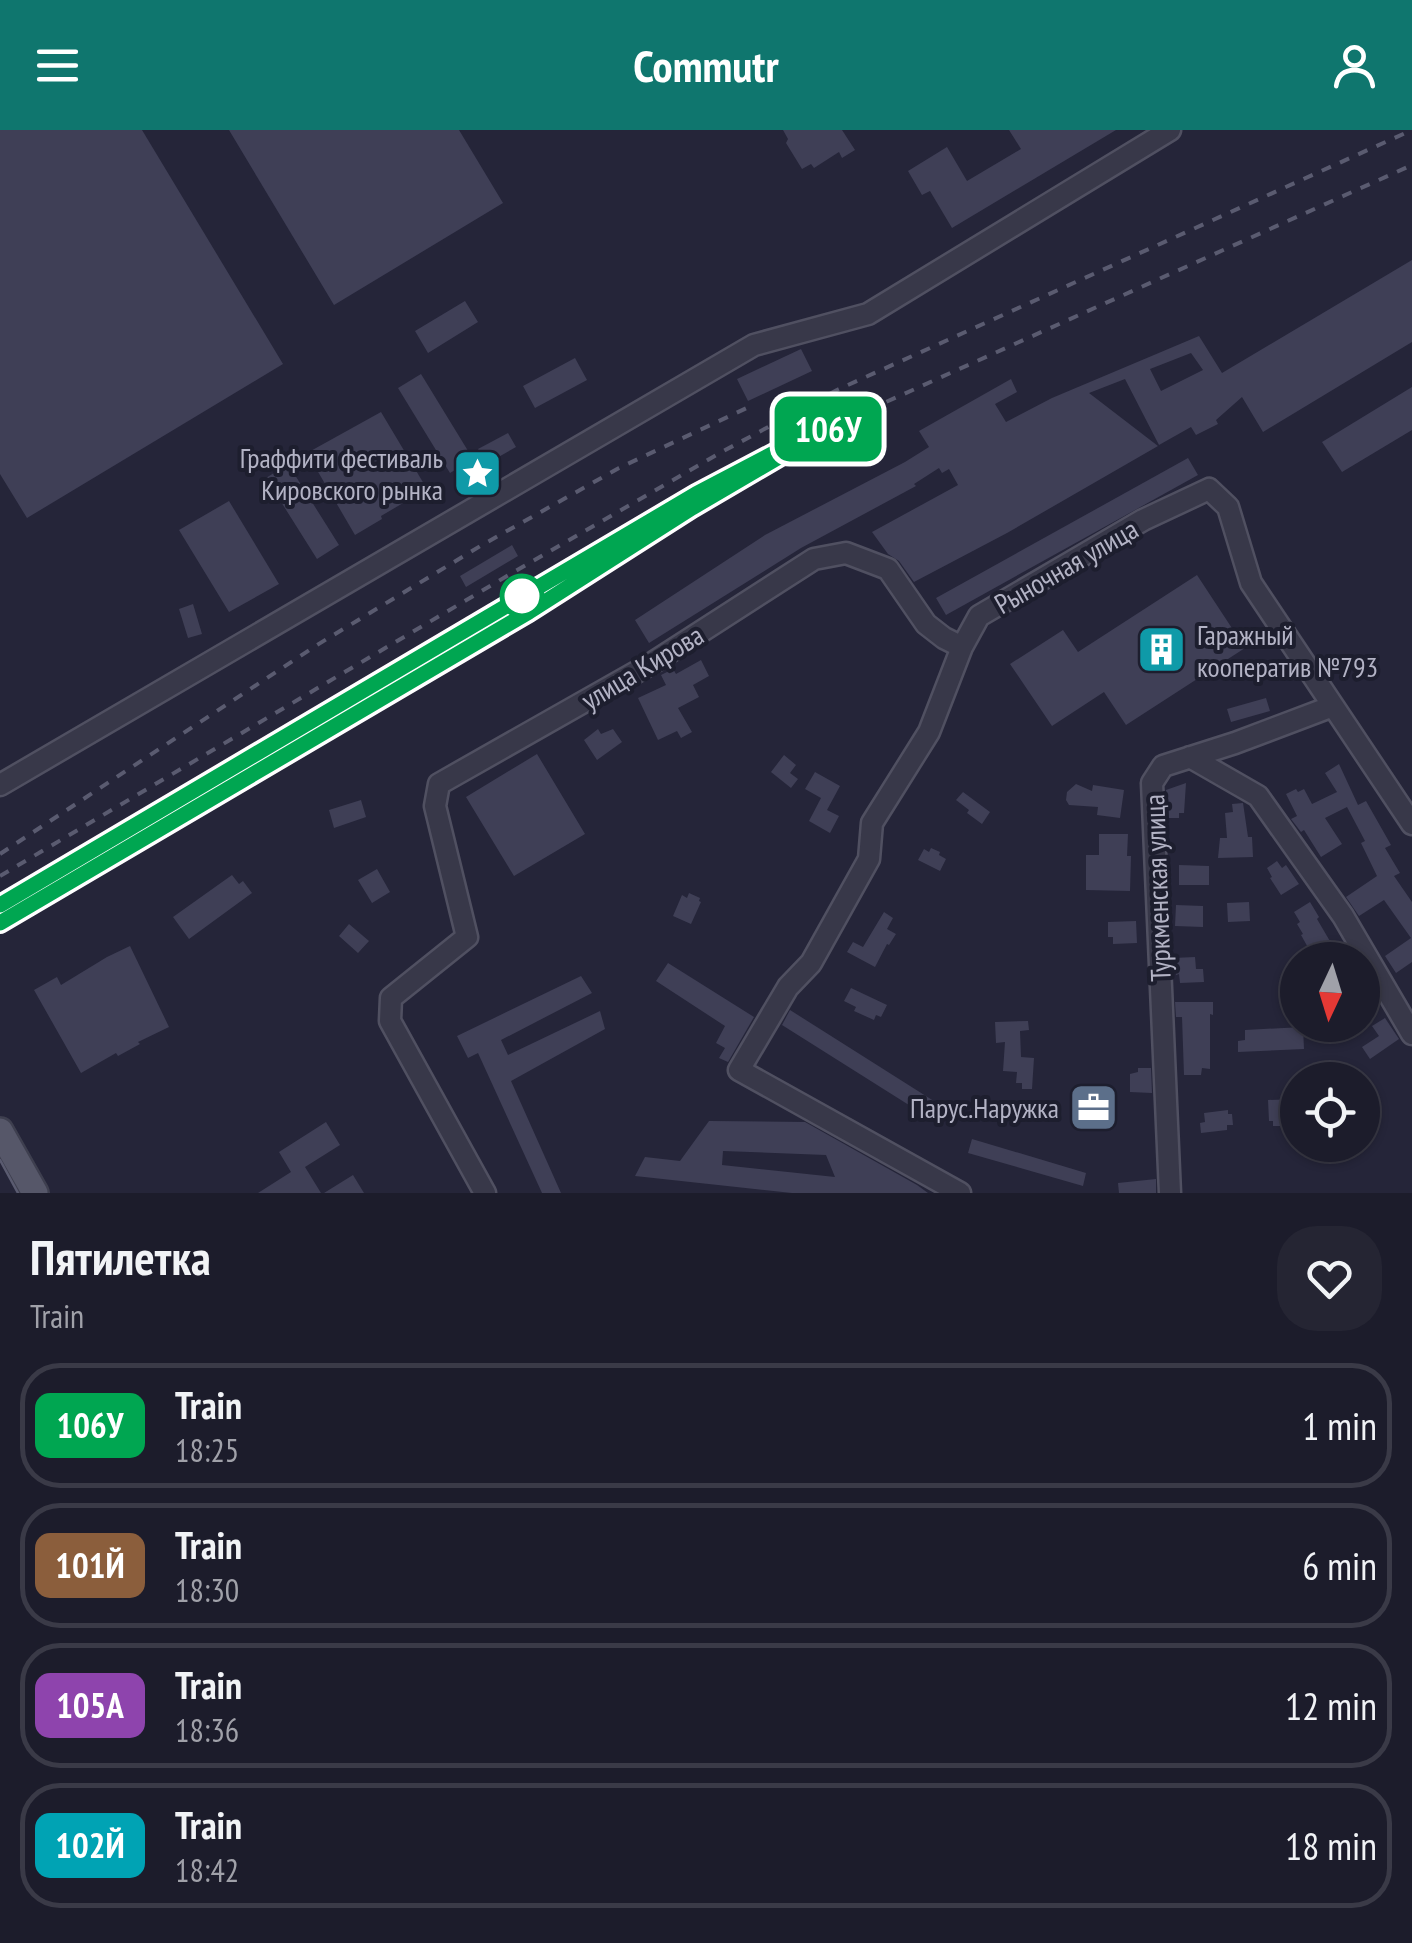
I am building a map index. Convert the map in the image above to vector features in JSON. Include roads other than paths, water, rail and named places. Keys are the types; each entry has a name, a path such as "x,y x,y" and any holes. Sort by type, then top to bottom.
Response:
{"main road":[{"path":"0,1131 35,1193"}],"street":[{"path":"0,785 754,346 868,314 1170,130"},
{"name":"Рыночная улица","path":"960,1193 739,1070 788,987 811,962 869,859 872,823 928,732 962,647 979,616 1143,520 1209,489 1228,507 1251,583 1333,706"},
{"name":"улица Кирова","path":"485,1193 390,1021 390,998 467,936 435,806 439,784 654,662 814,559 846,553 888,570 926,624 962,647"},
{"path":"1333,706 1412,824"},
{"name":"Туркменская улица","path":"1170,1193 1152,783 1163,766 1333,706"},
{"path":"1190,758 1258,796 1344,916 1412,1034"}],"tram line":[{"path":"0,1160 18,1193"}],"railway":[{"path":"0,876 507,576 837,390 1412,130"},
{"path":"0,905 696,494 795,443 1412,165"},
{"path":"0,854 317,645 482,545 619,468 753,405"},
{"path":"0,923 615,559"}],"train":[{"name":"106У","path":"0,905 696,494 832,426 692,508 529,612 0,923"}],"place":[{"name":"Граффити фестиваль Кировского рынка","path":"478,473"},
{"name":"Гаражный кооператив №793","path":"1162,650"},
{"name":"Парус.Наружка","path":"1094,1107"}]}
